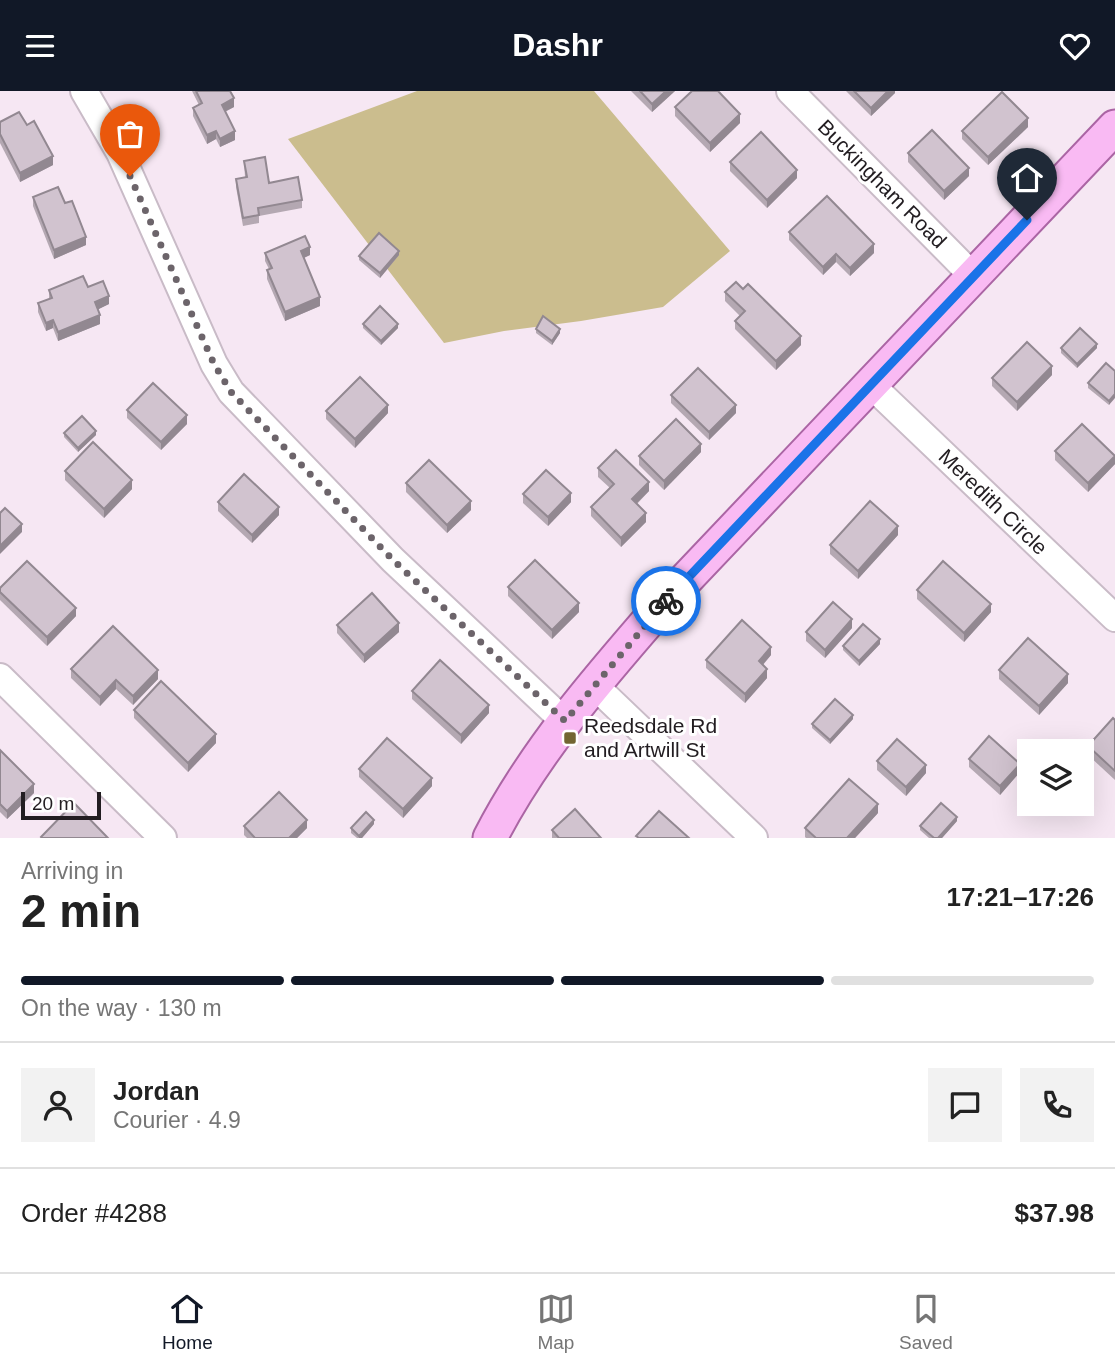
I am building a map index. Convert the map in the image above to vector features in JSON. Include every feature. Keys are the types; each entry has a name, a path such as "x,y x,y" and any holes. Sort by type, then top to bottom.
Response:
{"main road":[{"path":"490,838 527,773 565,721 593,684 670,596 1115,127"}],"street":[{"path":"84,91 120,153 214,364 231,392 393,560 565,721"},
{"name":"Buckingham Road","path":"790,91 973,276"},
{"name":"Meredith Circle","path":"871,385 1115,618"},
{"path":"0,677 163,838"},
{"path":"593,684 754,838"}],"shaded area":[{"path":"417,91 594,91 730,251 663,307 504,331 444,343 288,139"}],"building":[{"path":"196,91 230,91 234,98 222,105 235,131 220,139 216,131 207,135 193,108 202,103"},
{"path":"640,91 666,91 652,104"},
{"path":"692,91 718,91 740,114 710,143 675,107"},
{"path":"854,91 888,91 871,108"},
{"path":"1002,92 1028,118 988,157 962,131"},
{"path":"19,112 27,125 34,121 53,156 20,173 0,134 0,122"},
{"path":"932,130 969,168 944,191 908,153"},
{"path":"761,132 797,170 767,200 730,162"},
{"path":"265,157 269,183 298,177 302,200 258,208 259,215 243,218 236,179 247,177 244,161"},
{"path":"58,187 65,203 72,201 86,237 54,250 33,197"},
{"path":"827,196 874,244 850,268 836,254 823,267 789,232"},
{"path":"379,233 399,251 380,273 359,256"},
{"path":"305,236 310,247 301,251 320,297 285,312 267,270 272,268 265,253"},
{"path":"83,276 88,287 103,281 109,296 95,302 100,315 58,332 53,320 46,323 38,303 52,298 49,290"},
{"path":"736,282 743,289 748,284 801,336 776,361 735,321 745,311 725,292"},
{"path":"380,306 398,324 381,341 363,324"},
{"path":"543,316 560,329 552,341 536,329"},
{"path":"1080,328 1097,344 1077,364 1061,348"},
{"path":"1027,342 1052,366 1017,402 992,378"},
{"path":"1106,363 1115,371 1115,394 1109,401 1088,383"},
{"path":"698,368 736,405 709,432 671,395"},
{"path":"360,377 388,405 355,439 326,411"},
{"path":"153,383 187,415 161,442 127,410"},
{"path":"82,416 96,431 78,448 64,433"},
{"path":"676,419 701,444 664,481 639,456"},
{"path":"1082,424 1115,456 1088,483 1055,451"},
{"path":"93,442 132,480 104,509 65,471"},
{"path":"616,450 649,482 632,499 646,513 621,538 591,507 614,484 598,468"},
{"path":"429,460 471,501 447,525 406,483"},
{"path":"546,470 571,493 548,517 523,494"},
{"path":"244,474 279,507 252,535 218,502"},
{"path":"870,501 898,526 858,571 830,545"},
{"path":"5,508 22,524 0,546 0,513"},
{"path":"535,560 579,603 552,630 508,587"},
{"path":"27,561 76,608 47,637 0,592 0,588"},
{"path":"943,561 991,604 964,633 917,590"},
{"path":"372,593 399,623 364,655 337,625"},
{"path":"833,602 852,619 825,650 806,632"},
{"path":"742,620 771,647 759,661 767,669 745,694 706,660"},
{"path":"863,624 880,639 859,661 843,646"},
{"path":"113,626 158,670 133,696 116,680 100,697 71,669"},
{"path":"1028,638 1068,674 1039,706 999,670"},
{"path":"440,660 489,705 461,735 412,691"},
{"path":"161,681 216,734 188,763 134,710"},
{"path":"835,699 853,715 830,740 812,724"},
{"path":"1113,718 1115,771 1094,752 1094,739"},
{"path":"989,736 1017,761 1017,767 1000,786 969,759"},
{"path":"387,738 432,778 403,809 359,769"},
{"path":"897,739 926,765 906,787 877,761"},
{"path":"0,750 34,784 7,811 0,804"},
{"path":"849,779 878,804 847,838 816,838 805,828"},
{"path":"279,792 307,820 289,838 255,838 244,826"},
{"path":"74,803 108,838 41,837"},
{"path":"941,803 957,817 938,838 934,838 920,826"},
{"path":"575,809 601,838 559,838 552,830"},
{"path":"659,811 689,838 636,836"},
{"path":"366,812 374,820 359,836 351,828"}],"way so far":[{"path":"130,176 214,364 241,405 393,560 565,721 593,684 666,601"}],"place":[{"name":"Reedsdale Rd and Artwill St","path":"570,738"}],"route":[{"path":"666,601 1027,220"}]}
